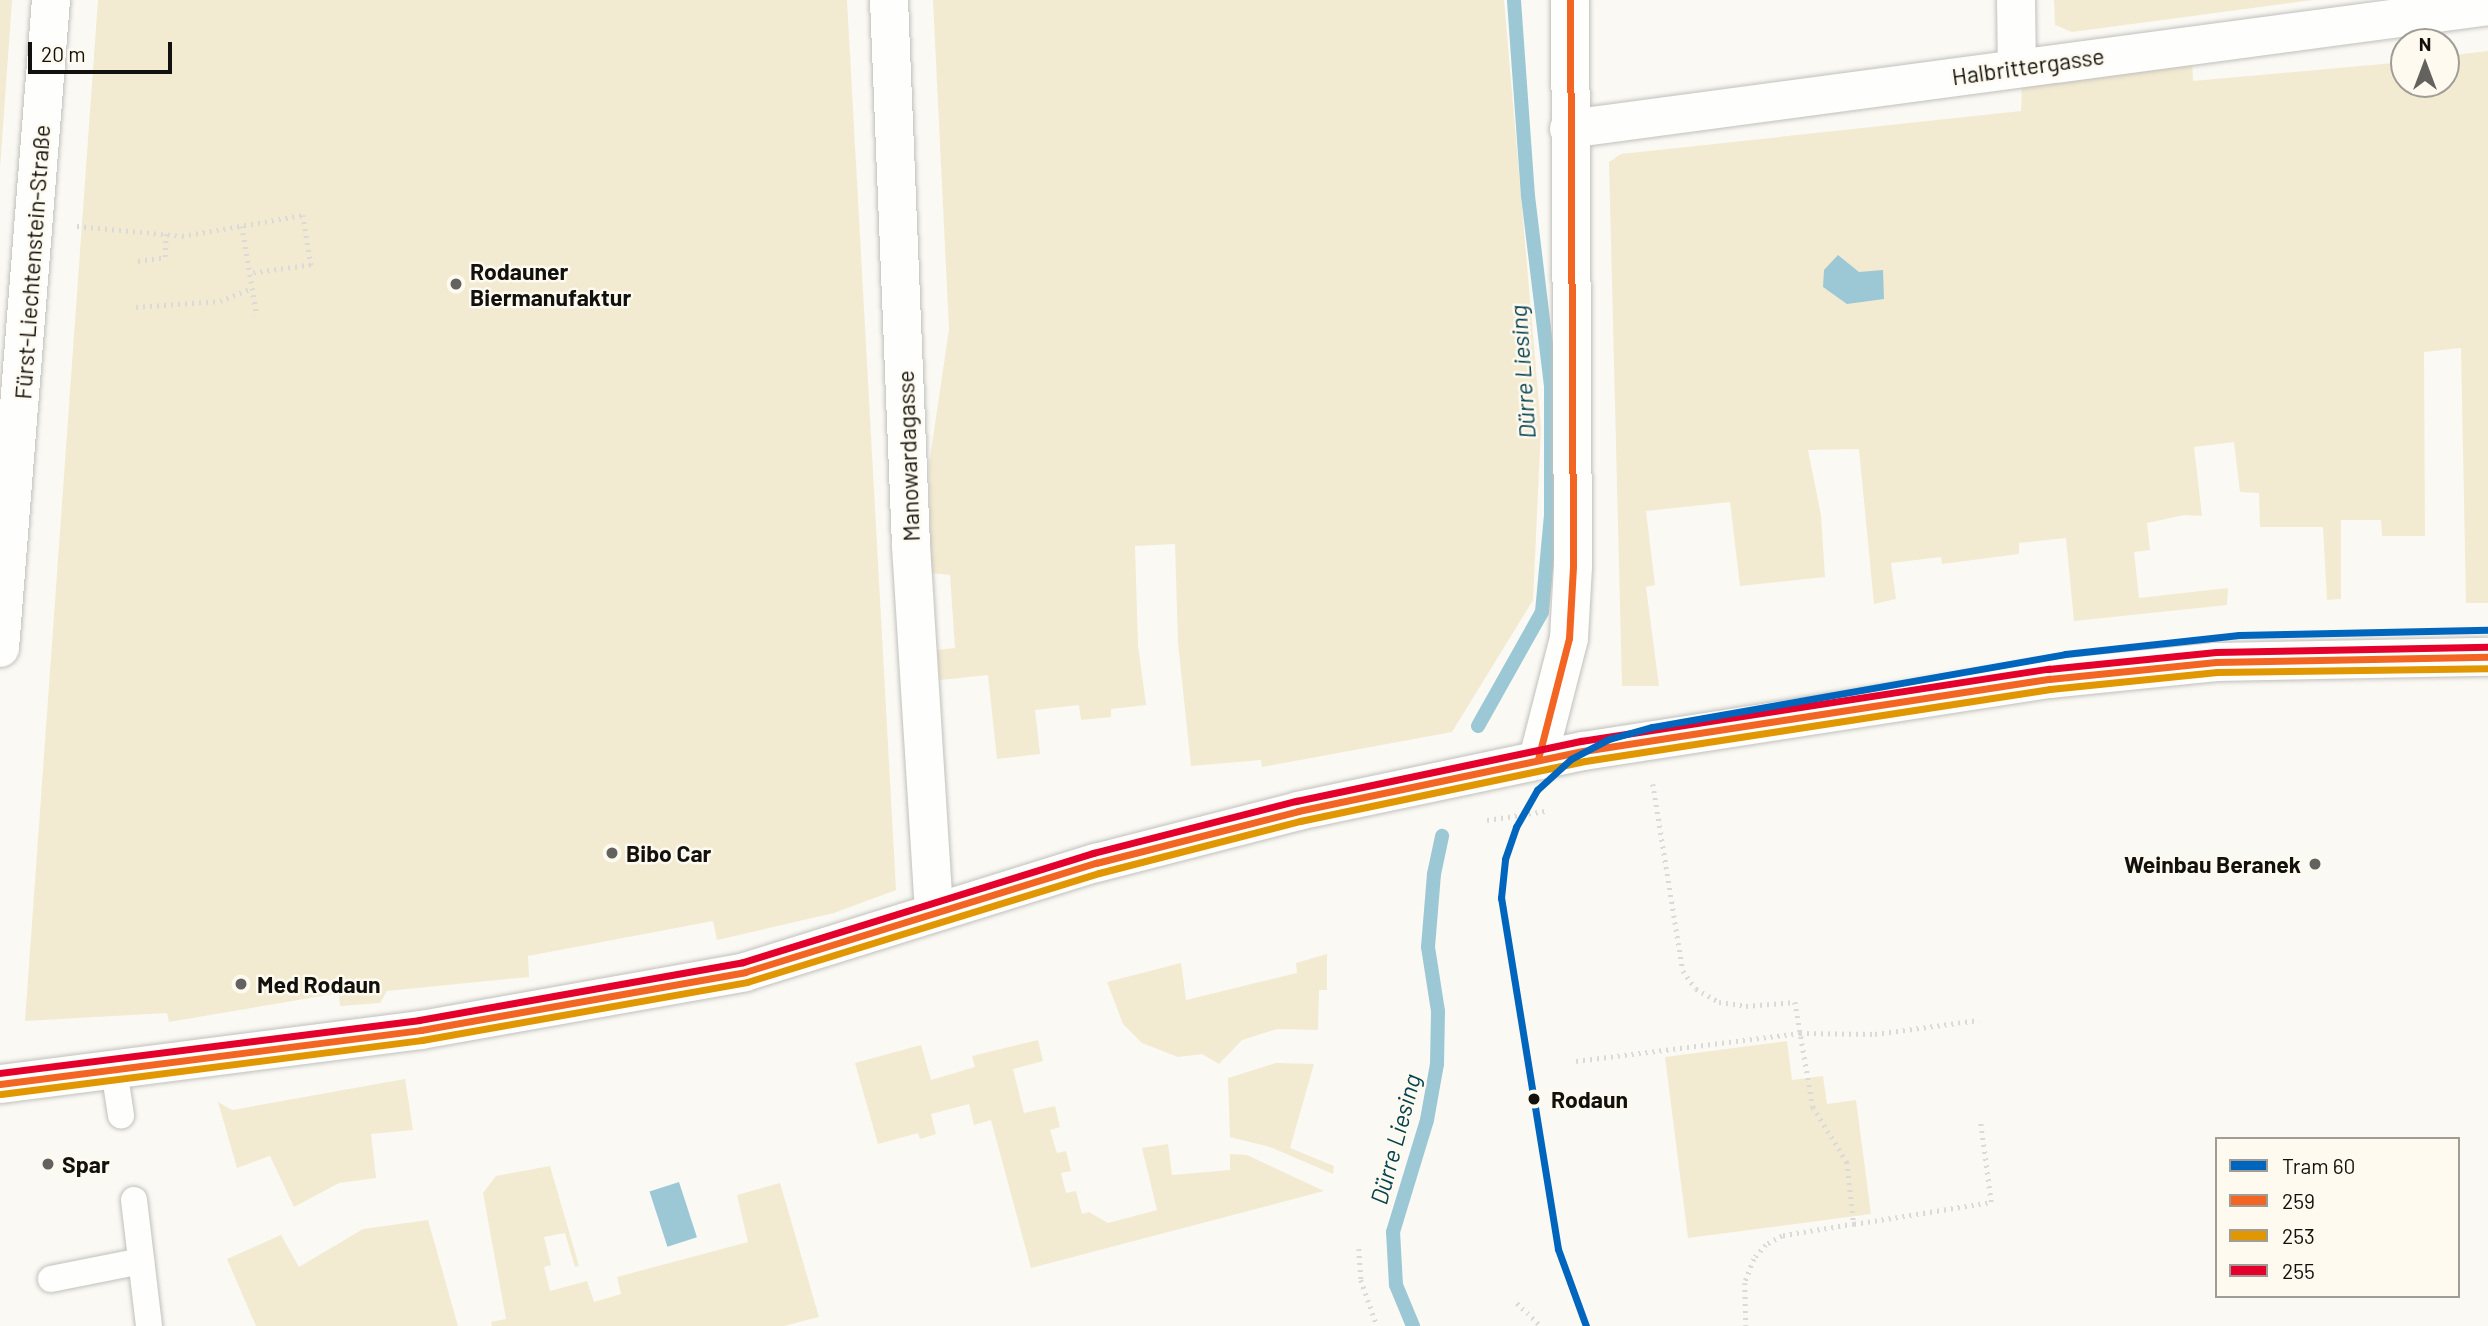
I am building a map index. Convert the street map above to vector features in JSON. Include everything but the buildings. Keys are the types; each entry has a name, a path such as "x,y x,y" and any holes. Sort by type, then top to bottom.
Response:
{"street":[{"name":"Fürst-Liechtenstein-Straße","path":"0,648 37,223 51,0"},
{"name":"Manowardagasse","path":"889,0 911,546 934,912"},
{"path":"1538,759 1569,638 1573,567 1570,0"},
{"path":"2016,0 2017,68"},
{"name":"Halbrittergasse","path":"1569,129 2488,5"},
{"path":"0,1084 421,1030 745,972 1096,863 1298,811 1538,759 1647,740 2049,679 2216,662 2488,657"}],"lane":[{"path":"114,1070 121,1115"},
{"path":"134,1200 149,1326"},
{"path":"51,1279 141,1261"}],"path":[{"path":"37,223 166,234 242,226 303,215 311,265 252,273"},
{"path":"242,226 252,273 257,316"},
{"path":"138,261 165,257 166,234"},
{"path":"136,307 220,301 253,288"},
{"path":"1647,740 1683,971 1696,989 1719,1002 1746,1006 1795,1002 1813,1107 1847,1162 1854,1224"},
{"path":"1479,821 1545,811"},
{"path":"1576,1061 1800,1033 1875,1034 1979,1020"},
{"path":"1746,1326 1745,1283 1754,1259 1766,1245 1782,1236 1991,1202 1980,1120"},
{"path":"1359,1249 1361,1280 1377,1326"},
{"path":"1517,1303 1541,1326"}],"shaded area":[{"path":"0,0 12,0 0,168"},
{"path":"98,0 847,0 896,890 834,913 717,940 713,921 528,956 529,977 387,991 380,1003 340,1006 339,993 169,1022 167,1013 25,1021"},
{"path":"933,0 1504,0 1541,427 1533,600 1452,732 1262,767 1261,760 1191,766 1178,643 1175,544 1135,546 1138,645 1146,705 1111,709 1111,717 1081,720 1079,705 1035,710 1040,754 997,759 988,675 940,680 937,650 955,648 950,575 931,573 929,465 949,329"},
{"path":"2054,0 2313,0 2072,32 2055,25"},
{"path":"2488,51 2488,603 2466,603 2461,348 2424,352 2425,536 2382,536 2381,520 2341,520 2341,599 2327,600 2323,527 2260,527 2259,493 2240,492 2234,442 2194,447 2202,516 2184,515 2147,523 2150,550 2134,552 2139,598 2228,588 2227,605 2074,621 2066,538 2019,543 2019,554 1942,564 1941,557 1891,563 1896,599 1874,604 1859,449 1808,450 1821,515 1825,577 1740,586 1730,502 1646,511 1655,585 1646,587 1659,686 1622,686 1609,162 1621,154 2021,111 2022,81 2192,58 2193,81 2390,63 2390,98 2460,98 2460,54"},
{"path":"1327,954 1327,990 1319,990 1318,1030 1277,1029 1242,1040 1219,1064 1202,1054 1178,1057 1142,1043 1123,1024 1107,982 1181,963 1186,1000 1297,973 1296,963"},
{"path":"1038,1040 1043,1061 1013,1069 1024,1113 1055,1106 1060,1127 1050,1130 1057,1153 1066,1151 1071,1171 1061,1173 1066,1193 1076,1191 1082,1214 1089,1212 1108,1223 1157,1210 1142,1148 1168,1144 1172,1175 1230,1170 1230,1154 1247,1155 1324,1191 1031,1268 991,1120 974,1125 969,1104 931,1114 936,1134 920,1139 918,1133 878,1144 855,1063 921,1045 931,1080 975,1067 972,1056"},
{"path":"1787,1041 1792,1080 1823,1076 1827,1104 1856,1100 1871,1214 1688,1238 1665,1057"},
{"path":"1276,1063 1314,1064 1290,1148 1334,1166 1333,1174 1270,1147 1230,1137 1228,1078"},
{"path":"405,1079 413,1130 371,1134 376,1178 339,1183 294,1207 270,1156 237,1168 218,1102 232,1110"},
{"path":"550,1166 579,1266 575,1267 565,1233 544,1237 551,1265 544,1267 550,1291 587,1281 594,1302 621,1294 617,1277 748,1242 737,1195 780,1183 819,1317 784,1326 492,1326 491,1322 506,1319 483,1193 496,1176"},
{"path":"428,1220 458,1326 256,1326 227,1259 281,1235 299,1267 363,1229"}],"water":[{"path":"1838,255 1859,272 1883,270 1884,299 1847,304 1823,287 1824,270"},
{"path":"679,1182 697,1237 667,1247 650,1192"}],"waterway":[{"name":"Dürre Liesing","path":"1478,726 1542,612 1551,515 1551,386 1528,196 1514,0"},
{"name":"Dürre Liesing","path":"1413,1326 1396,1285 1393,1232 1427,1120 1437,1064 1438,1011 1428,947 1434,874 1442,836"}],"tram line":[{"name":"60","path":"1586,1326 1558,1249 1501,898 1505,859 1516,827 1537,790 1571,759 1609,739 1652,727 2065,654 2239,635 2488,630"}],"transit line":[{"name":"259","path":"1538,759 1569,638 1573,567 1570,0"},
{"name":"255","path":"0,1073 419,1020 743,962 1093,853 1296,801 1581,741 2048,669 2216,652 2488,647"},
{"name":"259","path":"0,1084 421,1030 745,972 1096,863 1298,811 1583,751 2049,679 2216,662 2488,657"},
{"name":"253","path":"1,1094 422,1040 747,982 1099,873 1300,821 1585,761 2050,689 2217,672 2488,668"}],"place":[{"name":"Rodauner Biermanufaktur","path":"456,284"},
{"name":"Bibo Car","path":"612,853"},
{"name":"Weinbau Beranek","path":"2315,864"},
{"name":"Med Rodaun","path":"241,984"},
{"name":"Rodaun","path":"1534,1099"},
{"name":"Spar","path":"48,1164"}]}
